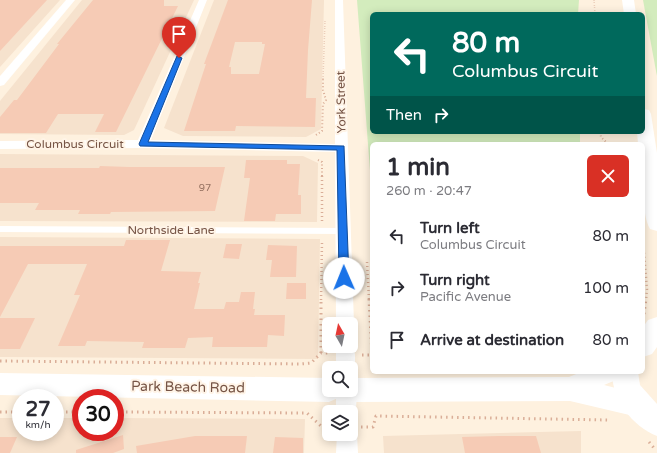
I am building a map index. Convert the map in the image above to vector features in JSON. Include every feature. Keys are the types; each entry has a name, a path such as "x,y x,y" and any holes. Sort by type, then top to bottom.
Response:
{"main road":[{"path":"628,0 630,12"},
{"path":"645,130 657,224"},
{"path":"645,344 656,331 650,321"},
{"path":"645,346 657,344"},
{"path":"625,374 629,390 651,418"}],"street":[{"path":"0,83 71,0"},
{"path":"143,144 204,0"},
{"name":"York Street","path":"339,0 344,317"},
{"name":"Columbus Circuit","path":"0,145 143,144 341,148"},
{"path":"570,389 603,374"},
{"name":"Park Beach Road","path":"0,384 322,390"},
{"path":"358,390 570,389 651,418"},
{"path":"347,441 348,453"}],"lane":[{"name":"Northside Lane","path":"0,229 343,231"}],"path":[{"path":"594,0 595,12"},
{"path":"314,136 322,130 323,104 326,100 323,90 325,15"},
{"path":"600,134 601,137 606,142"},
{"path":"318,159 322,162 322,224"},
{"path":"0,361 312,363 321,353 322,234"},
{"path":"367,262 370,318"},
{"path":"645,265 650,321"},
{"path":"365,355 370,355"},
{"path":"0,412 12,412"},
{"path":"124,412 307,413 322,427"},
{"path":"367,427 373,426 376,416 612,420"}],"shaded area":[{"path":"0,0 60,0 0,67"},
{"path":"82,0 194,0 134,130 124,135 0,134 0,101"},
{"path":"214,0 324,0 321,129 306,137 183,136 164,128"},
{"path":"0,154 303,156 318,163 317,222 0,221"},
{"path":"0,237 320,239 318,359 0,357"},
{"path":"0,418 12,418 12,441 64,441 64,418 72,418 72,441 124,441 124,418 305,419 304,453 0,453"},
{"path":"581,431 581,453 384,453 383,436"}],"green space":[{"path":"357,0 579,0 578,12 370,12 370,134 580,134 580,142 370,142 370,171"},
{"path":"643,0 657,0 657,76 656,71"}],"building":[{"path":"0,0 47,0 0,51"},
{"path":"93,0 164,0 164,6 178,6 116,132 95,132 104,114 58,114 46,133 0,133 0,117 14,100 17,100 59,44 57,44"},
{"path":"228,0 312,0 306,98 316,98 315,127 236,126 235,131 184,131 206,64 204,64","holes":["235,42 262,42 262,44 265,44 259,74 231,74 231,67 229,67"]},
{"path":"246,160 287,160 287,164 300,164 298,195 301,195 301,214 276,214 275,221 244,221 250,178 244,178"},
{"path":"100,166 225,167 215,211 111,212 110,214 78,214 80,210 35,210 39,203 0,203 0,168 99,168"},
{"path":"126,240 170,240 161,271 201,272 194,309 224,309 226,302 239,302 241,292 255,292 253,309 255,309 254,315 285,315 284,336 268,335 267,347 212,347 213,337 188,338 185,348 142,348 144,342 87,341 85,346 58,346 80,295 74,295 87,264 28,264 0,317 0,246 124,246"},
{"path":"226,244 242,244 239,259 223,258"},
{"path":"268,245 297,246 296,277 270,277 272,260 266,260"},
{"path":"287,283 306,283 306,299 286,299"},
{"path":"0,318 35,318 20,349 0,349"},
{"path":"195,436 247,436 245,453 137,453 136,446"},
{"path":"536,436 541,453 465,453 462,437"},
{"path":"0,437 12,437 12,441 15,441 10,453 0,453"},
{"path":"275,437 303,438 303,453 273,453"},
{"path":"104,441 123,441 124,449 113,453 76,453 76,450"}],"route":[{"path":"179,58 143,144 341,148 344,278"}]}
